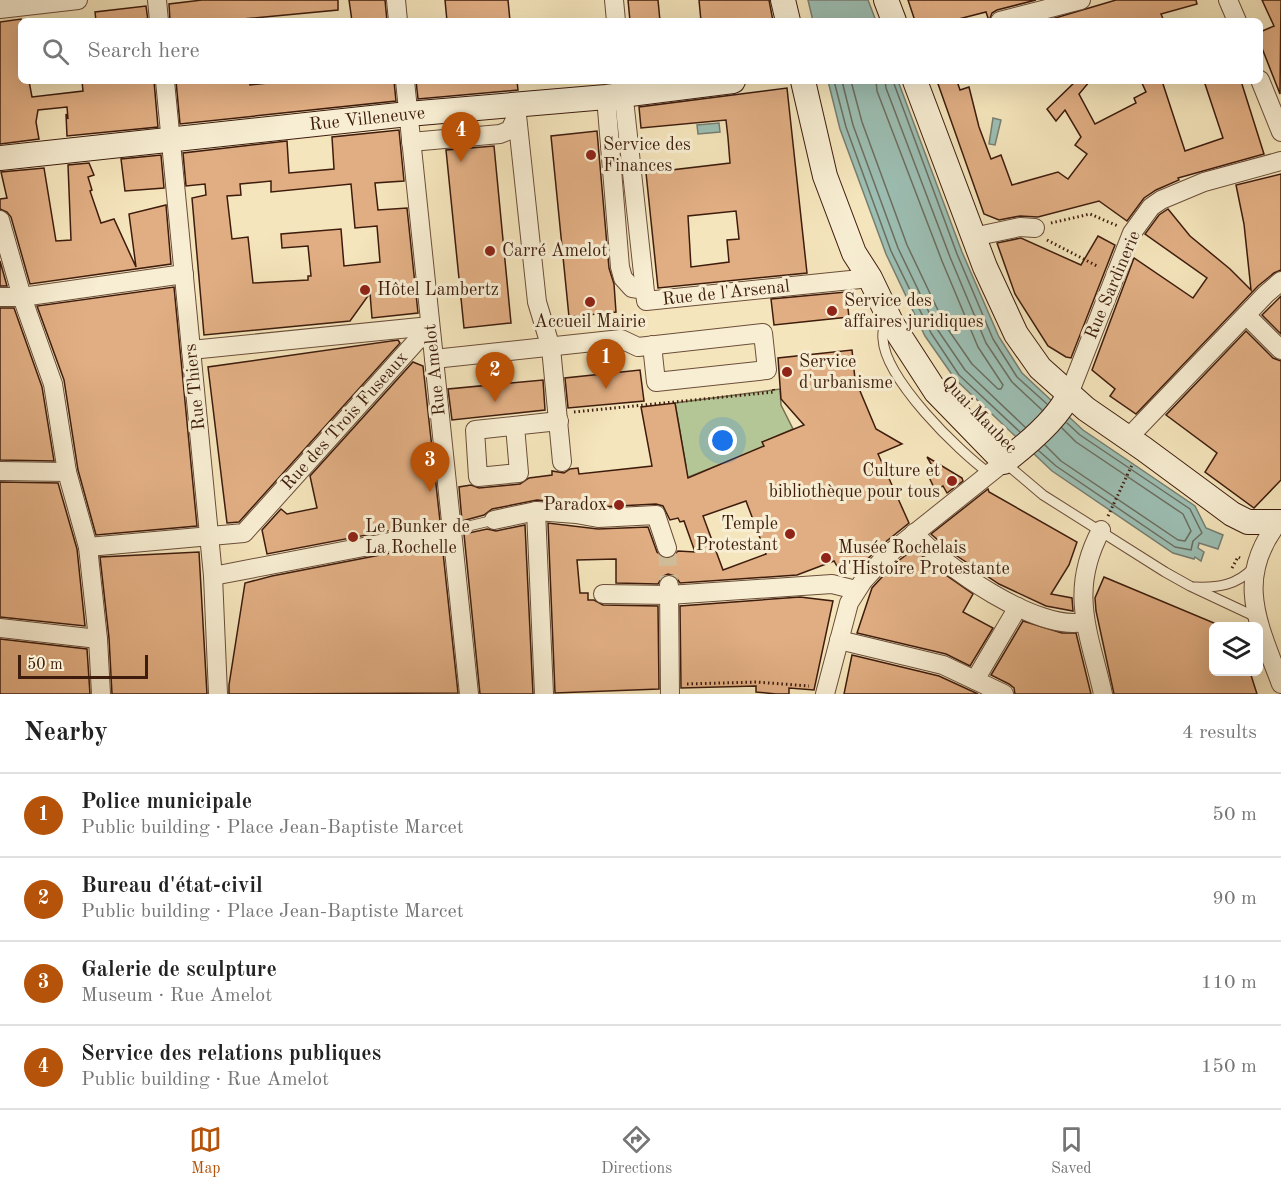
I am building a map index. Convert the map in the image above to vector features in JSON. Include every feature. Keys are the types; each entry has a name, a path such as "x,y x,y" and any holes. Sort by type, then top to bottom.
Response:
{"main road":[{"path":"783,0 787,18"},
{"path":"886,0 893,18"},
{"name":"Rue Villeneuve","path":"0,158 408,114 517,111 617,91 698,84"},
{"name":"Quai Maubec","path":"804,84 825,176 854,253 870,278 915,363 936,392 1005,462"},
{"path":"916,84 973,237 1016,334 1066,400 1128,438 1232,514 1248,522 1280,521"},
{"path":"1005,462 1066,400"}],"street":[{"path":"0,9 78,0"},
{"path":"157,0 159,18"},
{"path":"396,0 398,18"},
{"path":"614,0 616,18"},
{"path":"1012,18 1081,0"},
{"path":"1228,0 1236,18"},
{"name":"Rue Thiers","path":"165,84 213,576 218,694"},
{"name":"Rue Amelot","path":"405,84 469,694"},
{"path":"1262,84 1281,132"},
{"name":"Rue de l'Arsenal","path":"617,91 646,301 870,278"},
{"path":"411,142 500,134 510,130 517,111"},
{"path":"517,111 537,302 551,348 562,462"},
{"name":"Rue Sardinerie","path":"1066,400 1132,233 1151,207 1161,200 1204,182 1281,161"},
{"path":"0,220 22,297 51,377 68,472 87,547 98,639 101,694"},
{"path":"973,237 1020,227 1035,228"},
{"path":"0,297 22,297 184,274"},
{"path":"1128,438 1281,281"},
{"path":"1246,315 1281,350"},
{"path":"191,350 430,326"},
{"name":"Rue des Trois Fuseaux","path":"87,547 244,533 430,326"},
{"path":"434,359 621,339 638,347 652,345 763,333 767,370 656,382 652,345"},
{"path":"515,426 519,473 478,477 475,430 515,426 558,417"},
{"path":"819,690 839,640 849,603 856,590 885,557 1005,462"},
{"path":"0,471 68,472"},
{"path":"536,511 544,694"},
{"path":"494,519 536,511 598,518 656,515 667,548"},
{"path":"1280,521 1268,535 1258,562 1253,585 1256,617 1281,684"},
{"path":"213,576 452,530"},
{"path":"1101,530 1091,552 1084,584 1084,622 1103,694"},
{"path":"914,533 953,568 1018,607 1045,619 1074,624 1084,622"},
{"path":"603,594 669,589 832,584 856,590"},
{"path":"669,589 676,689"},
{"path":"975,680 1018,607"},
{"path":"0,628 98,639"},
{"path":"839,640 943,665 1004,694"}],"lane":[{"name":"Quai Maubec","path":"1005,462 1043,495 1190,586 1256,617"},
{"path":"452,530 494,519"},
{"path":"1190,586 1213,588 1229,585 1241,579 1258,562"}],"path":[{"path":"1114,275 1042,238 1035,228 1090,213 1132,233"},
{"path":"558,417 774,392 773,380"},
{"path":"1112,510 1133,463"},
{"path":"1231,568 1238,557 1258,562"},
{"path":"676,689 756,682 819,690"}],"green space":[{"path":"780,389 781,405 793,429 763,442 764,447 671,484 686,466 675,403"}],"water":[{"path":"808,0 868,0 875,18 812,18"},
{"path":"829,84 899,84 962,252 999,337 1022,373 1083,430 1195,506 1206,528 1223,535 1218,549 1199,543 1198,548 1204,552 1201,561 1195,557 1194,559 1173,553 1052,471 955,379 925,336 886,254 840,129"},
{"path":"993,118 1001,120 995,145 989,144"},
{"path":"719,123 720,132 698,134 697,125"}],"building":[{"path":"202,0 338,0 338,10 254,18 170,18 169,4"},
{"path":"349,0 385,0 387,18 352,18"},
{"path":"445,0 508,0 510,18 447,18"},
{"path":"628,0 658,0 660,18 630,18"},
{"path":"699,0 769,0 772,18 701,18"},
{"path":"908,0 1036,0 997,10 992,13 990,18 986,12 963,18 914,18"},
{"path":"1116,0 1196,0 1197,4 1161,14 1163,18 1055,18"},
{"path":"1262,0 1281,0 1280,94 1263,51 1263,31 1274,26"},
{"path":"146,6 148,18 96,18 95,12"},
{"path":"18,19 18,84 30,84 32,97 83,91 82,84 154,84 158,127 67,136 67,107 38,110 36,122 39,139 0,144 0,22"},
{"path":"176,84 394,84 396,101 180,124"},
{"path":"416,84 517,84 518,90 418,99"},
{"path":"938,84 958,84 960,90 969,87 979,127 991,159 1001,155 1012,185 1058,172 1068,179 1087,154 1075,145 1081,137 1065,110 1056,121 1047,109 1073,84 1087,84 1079,94 1095,124 1136,103 1134,98 1146,92 1142,84 1163,84 1185,151 1223,138 1205,84 1242,84 1264,154 1178,178 1179,180 1144,198 1127,221 1099,201 1038,217 1020,216 999,220 984,214"},
{"path":"787,88 807,273 658,288 646,173 730,163 728,138 726,120 641,128 639,107","holes":["736,211 739,239 727,240 729,262 691,267 688,216"]},
{"path":"399,130 404,181 375,183 378,210 407,208 418,313 372,318 370,293 350,321 204,335 192,198 206,195 205,184 186,186 183,153 287,141 289,173 334,169 332,137","holes":["271,181 271,192 351,184 355,228 377,226 380,262 344,266 341,229 281,234 282,248 308,246 311,276 308,276 308,280 253,283 248,237 232,239 227,196 241,195 240,184"]},
{"path":"597,131 609,268 614,284 616,312 569,317 551,136"},
{"path":"494,146 511,323 464,328 446,150"},
{"path":"161,155 164,188 125,191 121,159"},
{"path":"89,163 94,175 88,177 92,190 90,191 101,223 114,219 136,267 129,214 166,205 171,264 30,284 11,217 0,209 0,199 7,198 1,172 44,168 56,241 71,240 68,165"},
{"path":"1281,174 1281,270 1258,286 1136,414 1110,396 1115,389 1092,370 1134,258 1193,298 1207,278 1145,234 1159,215 1168,209 1190,236 1230,269 1251,290 1244,224 1236,185"},
{"path":"1098,236 1115,245 1071,358 1066,357 1048,346 1015,294 997,243 1021,238 1081,265"},
{"path":"0,261 7,286 0,286"},
{"path":"174,287 197,526 96,535 78,470 64,380 37,306"},
{"path":"846,292 849,317 774,325 771,299"},
{"path":"1281,296 1281,334 1262,315"},
{"path":"0,308 14,308 42,387 54,461 0,460"},
{"path":"1246,331 1273,358 1281,361 1281,480 1254,508 1205,472 1217,453 1166,415"},
{"path":"398,340 400,343 239,522 227,523 208,367"},
{"path":"852,350 855,379 876,429 902,444 878,454 909,523 866,561 853,567 852,565 838,568 834,561 797,575 680,583 675,576 668,574 663,576 658,584 616,583 616,559 577,560 580,593 588,593 588,600 594,600 603,605 658,606 659,689 555,693 548,523 598,529 648,527 657,552 665,559 671,558 678,551 695,552 684,521 680,522 678,518 670,520 663,506 656,504 599,507 537,500 492,509 484,515 462,521 459,487 471,485 479,488 520,484 529,478 552,475 552,471 564,473 578,468 579,474 652,466 641,407 675,403 688,478 764,446 762,442 804,425 781,399 778,358","holes":["746,501 766,554 723,570 703,516"]},
{"path":"413,362 423,366 440,521 267,554 262,530 281,509 287,514 317,508 310,476"},
{"path":"640,370 644,401 568,408 565,378"},
{"path":"543,380 545,410 452,420 448,389"},
{"path":"927,457 962,478 963,481 947,493 943,486 935,490 929,477 937,474"},
{"path":"0,482 58,483 77,549 85,626 0,617"},
{"path":"988,489 989,492 1077,542 1069,565 1051,594 1072,598 1073,611 1046,606 999,584 954,554 931,534"},
{"path":"525,525 533,694 480,694 464,534"},
{"path":"442,543 458,693 229,694 245,583"},
{"path":"914,549 973,594 963,612 993,628 970,666 946,654 857,633 872,588 893,565"},
{"path":"199,552 207,694 112,694 109,638 100,557"},
{"path":"1104,577 1212,622 1209,622 1209,676 1251,676 1257,694 1114,694 1095,598"},
{"path":"800,597 833,601 814,690 789,688 789,694 776,694 756,692 756,686 681,688 680,606"},
{"path":"1023,621 1062,633 1076,633 1091,694 1015,694 1014,688 1009,684 991,675"},
{"path":"0,639 87,649 90,694 0,694"},
{"path":"852,655 939,676 978,694 844,694"}],"tunnel":[{"path":"667,548 669,583"}],"place":[{"name":"Service des Finances","path":"591,155"},
{"name":"Service des relations publiques","path":"461,162"},
{"name":"Carré Amelot","path":"490,251"},
{"name":"Hôtel Lambertz","path":"365,290"},
{"name":"Accueil Mairie","path":"590,302"},
{"name":"Service des affaires juridiques","path":"832,311"},
{"name":"Service d'urbanisme","path":"787,372"},
{"name":"Police municipale","path":"606,389"},
{"name":"Bureau d'état-civil","path":"495,402"},
{"name":"Culture et bibliothèque pour tous","path":"952,481"},
{"name":"Galerie de sculpture","path":"430,492"},
{"name":"Paradox","path":"619,505"},
{"name":"Temple Protestant","path":"790,534"},
{"name":"Le Bunker de La Rochelle","path":"353,537"},
{"name":"Musée Rochelais d'Histoire Protestante","path":"826,558"}]}
